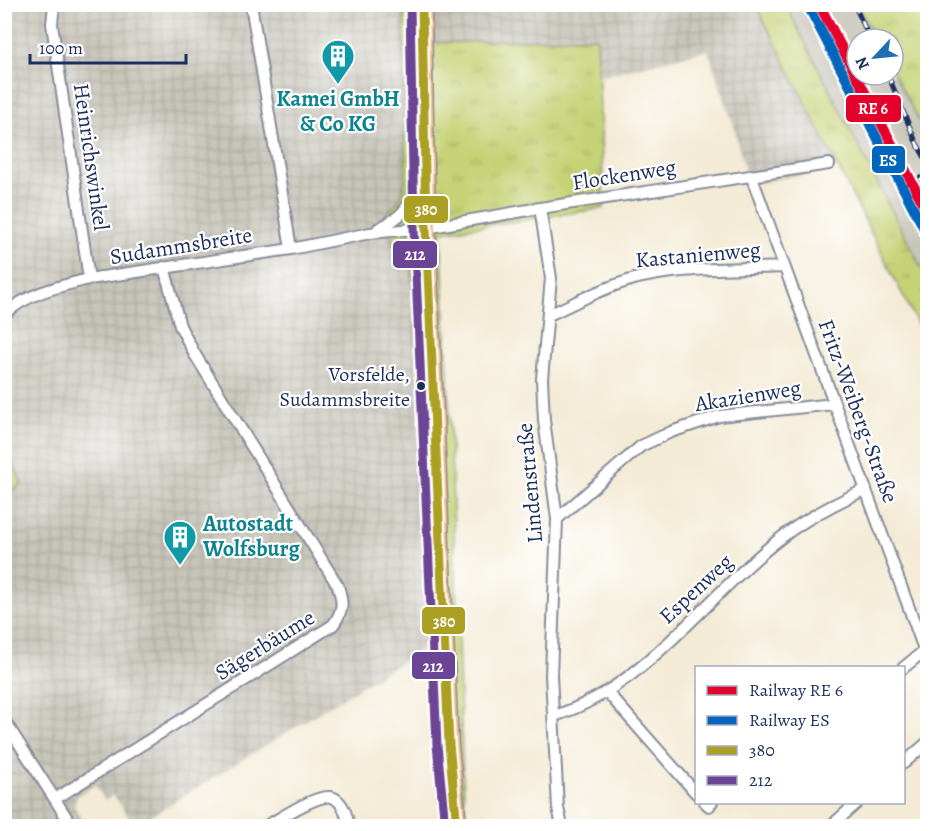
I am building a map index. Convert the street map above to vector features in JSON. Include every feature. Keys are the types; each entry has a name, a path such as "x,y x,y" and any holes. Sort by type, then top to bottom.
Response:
{"main road":[{"path":"422,4 426,228 449,744 458,826"}],"street":[{"name":"Heinrichswinkel","path":"54,4 52,24 89,279"},
{"path":"251,4 291,249"},
{"name":"Flockenweg","path":"426,228 540,208 829,164"},
{"name":"Sudammsbreite","path":"370,234 393,222 408,208 414,188 424,170"},
{"name":"Fritz-Weiberg-Straße","path":"752,175 926,656"},
{"name":"Lindenstraße","path":"540,208 551,278 542,379 544,420 557,519 551,675 558,808 562,826"},
{"name":"Sudammsbreite","path":"4,315 28,298 58,286 89,279 291,249 370,234 426,228"},
{"name":"Sägerbäume","path":"55,799 333,625 341,614 343,602 338,586 194,354 180,326 164,267"},
{"name":"Kastanienweg","path":"549,315 603,290 640,278 673,273 784,267"},
{"name":"Akazienweg","path":"557,519 641,446 671,432 719,416 834,404"},
{"name":"Espenweg","path":"554,716 576,709 606,692 660,649 765,551 793,529 825,509 866,489"},
{"path":"905,667 926,656"},
{"path":"606,692 695,792"},
{"path":"4,720 72,826"},
{"path":"905,761 927,742"},
{"path":"266,826 316,799 328,796 335,798 341,804 349,826"},
{"path":"831,826 856,804"}],"shaded area":[{"path":"5,5 404,5 407,175 403,195 387,213 398,245 408,249 411,257 420,402 427,646 135,826 113,795 105,800 95,785 77,796 75,802 75,808 87,826 5,826"},
{"path":"432,5 756,5 839,168 748,185 734,127 708,50 600,76 597,38 434,43"},
{"path":"786,5 859,5 869,27 845,27 845,87 901,87 927,136 927,279"}],"green space":[{"path":"404,5 432,5 434,43 597,37 604,208 441,232 464,800 467,826 444,826 442,814 431,722 428,673 420,402 411,257 408,249 393,245 387,213 402,194 406,171"},
{"path":"756,5 786,5 927,279 927,343"},
{"path":"859,5 927,5 927,136 901,87 905,87 905,27 869,27"},
{"path":"5,447 22,484 4,495"}],"railway":[{"path":"854,4 865,27"},
{"path":"893,87 916,142 928,163"},
{"path":"920,178 928,190"}],"transit line":[{"name":"212","path":"410,4 414,229 437,745 445,826"},
{"name":"380","path":"422,4 426,228 449,744 457,826"},
{"path":"819,4 928,213"}],"rail line":[{"name":"ES","path":"807,4 928,236"}],"place":[{"name":"Kamei GmbH & Co KG","path":"338,85"},
{"name":"Vorsfelde, Sudammsbreite","path":"421,386"},
{"name":"Autostadt Wolfsburg","path":"180,566"}]}
